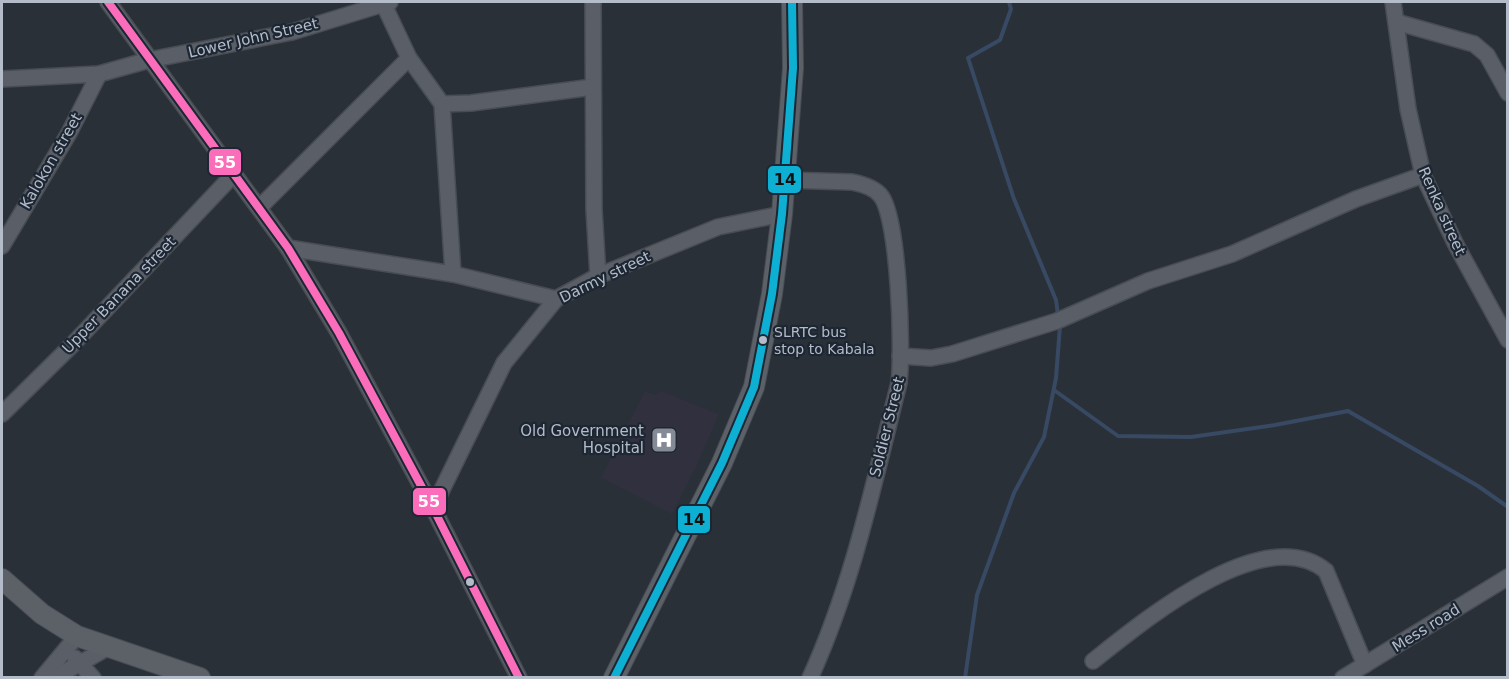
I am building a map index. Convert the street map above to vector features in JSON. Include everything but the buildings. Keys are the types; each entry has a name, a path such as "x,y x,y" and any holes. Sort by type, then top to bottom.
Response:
{"main road":[{"path":"614,678 722,464 754,387 772,294 782,214 793,68 792,2"},
{"path":"2,579 71,643 107,648 200,678"}],"street":[{"path":"108,2 288,248 339,333 433,507 519,678"},
{"path":"593,2 594,209 598,276"},
{"name":"Renka street","path":"1393,2 1408,109 1423,176 1455,243 1508,340"},
{"path":"387,3 409,58 442,104 453,274"},
{"name":"Lower John Street","path":"2,79 99,74 149,60 292,32 387,3"},
{"path":"1396,22 1474,44 1487,55 1508,93"},
{"path":"259,208 409,58"},
{"name":"Kalokon street","path":"2,246 69,133 99,74"},
{"path":"442,104 471,104 594,87"},
{"name":"Upper Banana street","path":"2,414 73,344 234,174"},
{"path":"900,356 931,358 952,354 1059,321 1148,281 1232,254 1356,199 1423,176"},
{"name":"Soldier Street","path":"785,180 852,182 862,184 881,196 887,208 898,272 899,383 848,582 810,678"},
{"name":"Darmy street","path":"433,507 504,363 556,299 598,276 718,227 782,214"},
{"path":"288,248 453,274 556,299"},
{"path":"1093,661 1149,617 1201,583 1243,565 1290,558 1318,564 1326,571 1365,665"},
{"name":"Mess road","path":"1343,678 1508,577"},
{"path":"42,678 71,643 81,663 93,678"},
{"path":"54,678 107,648"}],"shaded area":[{"name":"Old Government Hospital","path":"645,391 654,395 661,391 719,414 672,514 601,478"}],"waterway":[{"path":"1009,2 1011,9 1000,40 968,58 1014,199 1056,300 1058,315"},
{"path":"965,678 977,595 1014,493 1044,437 1056,378 1060,326"},
{"path":"1054,390 1118,436 1191,437 1275,425 1348,411 1478,486 1508,507"}],"transit line":[{"name":"55","path":"108,2 288,248 339,333 433,508 519,678"},
{"name":"14","path":"614,678 722,463 754,387 772,294 782,214 793,68 792,2"}],"place":[{"name":"SLRTC bus stop to Kabala","path":"763,340"},
{"name":"Old Government Hospital","path":"664,440"}]}
